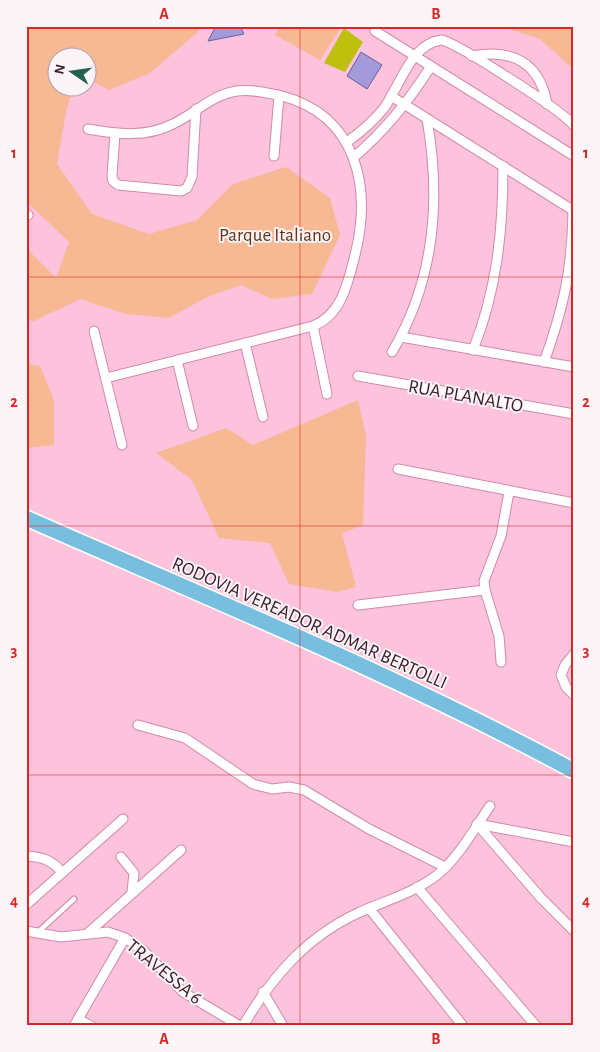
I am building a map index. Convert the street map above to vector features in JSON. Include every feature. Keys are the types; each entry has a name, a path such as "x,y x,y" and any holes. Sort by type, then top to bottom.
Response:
{"highway":[{"name":"RODOVIA VEREADOR ADMAR BERTOLLI","path":"26,518 370,668 493,728 574,771"}],"street":[{"path":"375,31 574,156"},
{"path":"347,142 371,123 391,96 415,56 429,44 442,40 472,56 547,104 565,116 574,126"},
{"path":"472,56 505,54 526,64 541,81 547,104"},
{"path":"354,157 382,133 406,106 431,66"},
{"path":"88,129 135,134 161,129 177,122 214,98 238,91 279,96 298,102 313,110 337,129 347,142 354,157 361,196 356,251 344,292 333,314 328,319 313,326 106,378"},
{"path":"274,156 279,96"},
{"path":"391,96 574,211 567,290 544,362"},
{"path":"115,133 113,181 118,185 182,191 187,188 192,178 196,109"},
{"path":"392,352 401,337 420,292 433,224 435,179 427,119"},
{"path":"473,350 488,308 497,267 502,218 503,166"},
{"path":"313,326 327,394"},
{"path":"94,331 122,444"},
{"path":"401,337 574,367"},
{"path":"245,343 263,417"},
{"path":"177,360 193,426"},
{"name":"RUA PLANALTO","path":"358,376 574,414"},
{"path":"398,469 509,492 574,503"},
{"path":"501,662 499,636 484,581 504,525 509,492"},
{"path":"358,605 485,590"},
{"path":"574,654 562,671 563,682 574,694"},
{"path":"138,725 185,738 253,784 272,789 289,788 304,790 369,829 445,867"},
{"path":"241,1026 263,992 288,962 315,939 341,922 418,887 445,867 490,806"},
{"path":"26,905 123,819"},
{"path":"477,824 574,842"},
{"path":"477,824 541,898 574,931"},
{"path":"88,933 181,850"},
{"path":"26,856 53,862 62,873"},
{"path":"121,857 134,873 132,893"},
{"path":"418,887 536,1026"},
{"path":"369,908 463,1026"},
{"name":"TRAVESSA 6","path":"26,931 61,937 108,932 125,938 144,952 183,992 241,1026"},
{"path":"91,1026 76,1022 125,938"},
{"path":"263,992 283,1026"}],"lane":[{"path":"36,934 74,899"}],"green space":[{"name":"Parque Italiano","path":"26,26 202,26 199,31 150,73 109,90 98,84 98,48 48,48 48,98 70,98 57,164 92,214 149,234 197,220 233,184 286,167 330,198 340,235 312,294 272,299 241,285 207,297 169,318 126,314 80,299 32,322 26,314 26,248 56,278 69,242 26,201"},
{"path":"279,26 342,26 320,60 275,35"},
{"path":"500,26 574,26 574,70 540,39"},
{"path":"26,364 40,366 54,400 54,445 26,448"},
{"path":"358,400 366,435 363,525 342,533 356,587 337,592 289,584 270,543 219,538 192,480 156,453 226,428 253,445"}],"shaded area":[{"path":"344,28 363,42 345,72 324,63"}],"building":[{"path":"216,26 240,26 244,34 208,41"},
{"path":"361,52 382,65 367,89 347,76"}]}
